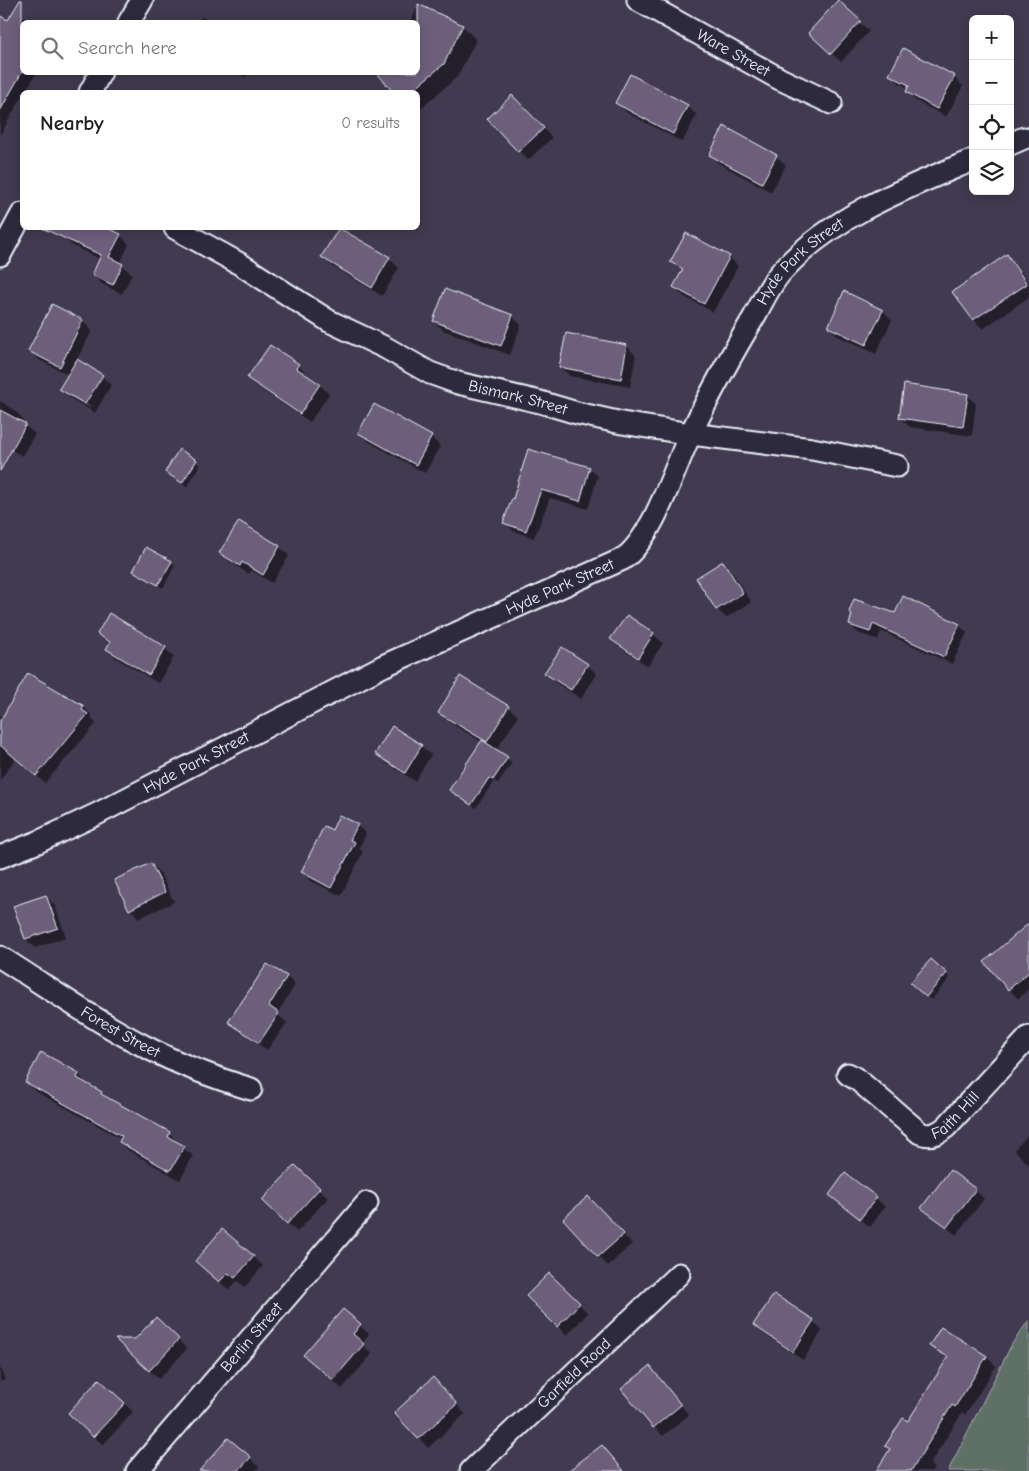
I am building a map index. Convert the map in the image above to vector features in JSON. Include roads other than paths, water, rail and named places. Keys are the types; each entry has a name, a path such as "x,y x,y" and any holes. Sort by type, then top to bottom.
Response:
{"street":[{"path":"130,20 142,0"},
{"name":"Ware Street","path":"638,0 780,79 830,103"},
{"path":"91,90 99,75"},
{"name":"Hyde Park Street","path":"0,857 38,842 96,814 366,674 623,559 633,552 649,527 719,377 781,271 823,234 851,217 910,187 969,162"},
{"path":"0,255 20,218"},
{"name":"Bismark Street","path":"179,230 240,264 328,321 445,379 600,419 691,434 803,448 897,466"},
{"name":"Forest Street","path":"0,957 122,1034 146,1047 196,1070 251,1089"},
{"name":"Faith Hill","path":"848,1074 858,1080 926,1136 946,1127 1029,1036"},
{"name":"Berlin Street","path":"137,1471 367,1203"},
{"name":"Garfield Road","path":"471,1471 679,1274"}]}
